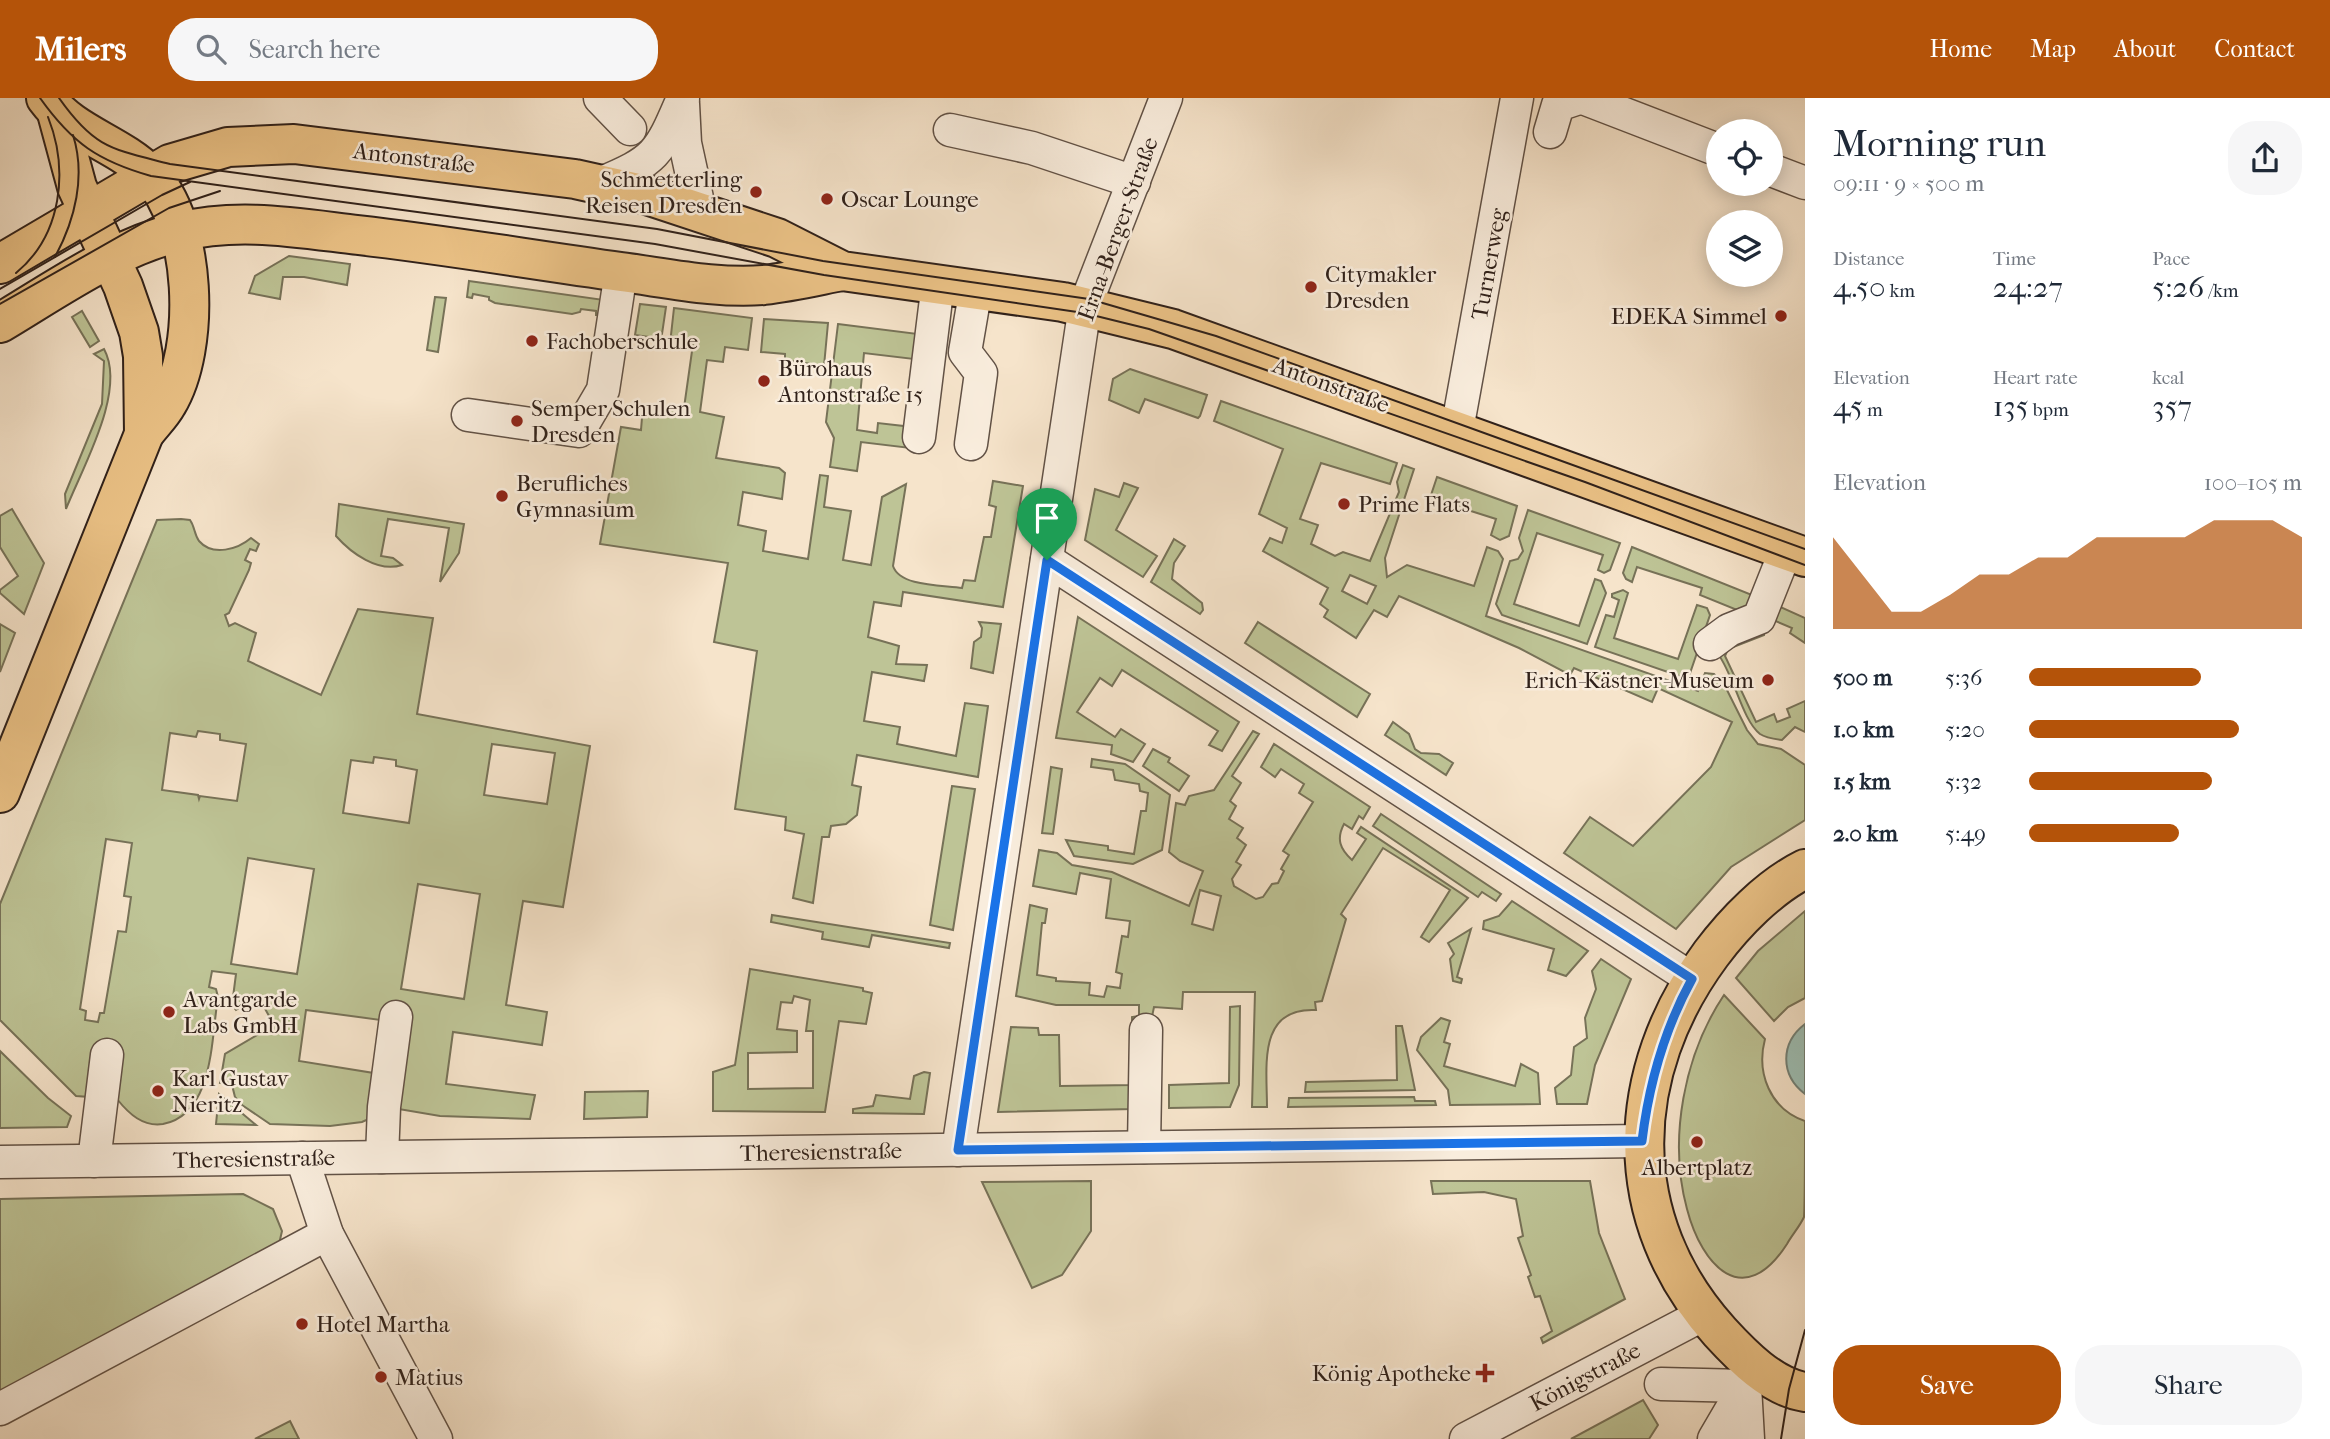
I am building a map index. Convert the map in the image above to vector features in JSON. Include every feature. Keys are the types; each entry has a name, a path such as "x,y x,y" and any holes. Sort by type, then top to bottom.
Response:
{"main road":[{"path":"0,793 144,434 168,404 183,354 189,284 179,232 151,176 123,152 68,122 52,105"},
{"path":"52,105 86,211 110,258 139,332 143,356 144,434"},
{"name":"Antonstraße","path":"0,264 170,164 205,153 271,143 415,158 599,184 700,212 777,238 842,271"},
{"name":"Antonstraße","path":"0,323 110,258 179,232 229,225 283,226 621,272 761,285 842,271 976,288 1085,306 1173,329 1795,554"},
{"path":"1801,1389 1737,1350 1704,1314 1670,1259 1655,1222 1644,1171 1642,1141 1646,1110 1661,1046 1673,1013 1692,979 1725,935 1747,913 1805,869"}],"street":[{"path":"600,98 630,129"},
{"path":"599,184 633,170 654,154 664,143 683,98"},
{"path":"683,98 685,143 700,212"},
{"name":"Erna-Berger-Straße","path":"958,1150 1085,306 1166,98"},
{"name":"Turnerweg","path":"1457,430 1517,98"},
{"path":"1550,132 1558,105 1581,98 1706,145"},
{"path":"950,130 1032,148 1134,182"},
{"path":"1783,175 1805,183"},
{"path":"468,415 579,431 603,390 621,272"},
{"path":"919,437 938,284"},
{"path":"971,444 981,373 965,352 976,288"},
{"path":"1710,645 1729,630 1759,618 1795,554"},
{"path":"1047,560 1692,979"},
{"path":"383,1157 384,1107 396,1017"},
{"path":"1144,1147 1146,1030"},
{"path":"94,1161 107,1055"},
{"name":"Theresienstraße","path":"0,1162 1642,1141"},
{"path":"302,1158 327,1234 436,1439"},
{"path":"0,1409 327,1234"},
{"name":"Königstraße","path":"1466,1439 1704,1314"},
{"path":"1661,1384 1745,1387"},
{"path":"1714,1439 1745,1387"},
{"path":"1745,1387 1748,1439"}],"green space":[{"path":"289,256 350,264 347,285 304,277 283,277 280,299 249,293 255,276"},
{"path":"469,281 604,300 602,315 596,315 596,311 581,309 580,312 572,314 495,303 489,300 489,297 473,294 472,298 467,297"},
{"path":"435,297 446,298 438,352 427,350"},
{"path":"640,304 666,307 662,334 656,338 635,335"},
{"path":"674,308 752,318 748,350 725,347 723,362 707,360 700,412 724,417 716,458 779,468 785,473 782,499 743,492 738,525 766,531 763,551 808,559 820,475 828,476 824,507 851,511 843,560 871,565 882,497 906,484 893,566 897,573 913,581 962,588 964,580 975,581 984,537 991,537 996,507 989,505 993,481 1023,486 1003,607 903,592 901,606 874,602 868,637 899,646 896,664 927,665 924,681 872,672 864,721 900,727 897,744 956,756 965,703 988,706 978,777 857,755 852,785 861,787 857,815 846,824 831,826 829,837 822,837 813,903 793,898 804,834 785,830 786,817 735,809 757,651 714,642 728,563 600,544 621,427 641,430 643,405 684,408 693,344 674,340 671,335"},
{"path":"82,311 99,341 90,347 72,317"},
{"path":"764,319 828,323 824,366 785,360 785,354 761,352"},
{"path":"838,324 926,335 922,360 864,353 857,430 877,433 878,423 912,427 910,448 861,442 857,471 830,467 834,438 826,422"},
{"path":"104,349 110,366 106,407 100,429 66,509 65,494 102,404 104,361 94,354"},
{"path":"1130,369 1207,395 1200,416 1198,418 1145,399 1139,413 1109,400 1113,379"},
{"path":"1221,401 1397,463 1390,484 1321,463 1300,519 1318,525 1311,544 1335,556 1343,552 1370,561 1399,492 1397,482 1403,465 1414,469 1385,558 1387,577 1407,565 1474,586 1487,547 1498,551 1503,559 1486,616 1698,691 1705,673 1714,674 1725,686 1747,730 1758,744 1781,749 1805,765 1805,820 1731,867 1676,929 1564,853 1590,817 1633,846 1711,767 1732,722 1658,688 1652,702 1574,668 1570,675 1519,648 1399,596 1387,617 1374,610 1356,638 1324,617 1328,610 1320,604 1328,588 1263,551 1270,538 1282,543 1287,528 1259,514 1283,449 1214,421","holes":["1350,575 1376,586 1367,604 1342,591"]},
{"path":"1437,477 1517,506 1509,536 1500,540 1491,535 1496,519 1430,498"},
{"path":"1124,483 1138,488 1116,530 1157,556 1143,577 1085,540 1095,489 1119,497"},
{"path":"339,504 464,524 459,553 440,582 449,528 388,519 381,556 393,558 402,565 393,567 375,564 357,555 336,536"},
{"path":"12,509 44,563 24,614 0,593 0,590 18,576 0,547 0,516"},
{"path":"1528,510 1620,543 1610,570 1604,573 1598,570 1603,555 1537,533 1514,604 1579,626 1595,579 1601,581 1606,593 1587,644 1502,615 1496,604 1510,561 1518,559 1523,551 1519,538"},
{"path":"157,520 190,520 199,541 211,549 233,548 251,538 259,544 256,551 250,549 245,560 251,563 249,570 229,613 225,615 229,626 235,623 256,633 248,661 321,695 358,609 433,618 417,714 590,746 563,907 523,901 506,1005 547,1012 542,1045 453,1032 446,1084 535,1095 530,1119 440,1116 393,1108 362,1122 330,1126 270,1124 242,1105 235,1097 232,1085 220,1083 225,1054 274,1025 258,996 236,1010 232,1005 236,974 212,971 209,987 216,989 218,997 207,1072 192,1106 180,1117 163,1124 149,1123 137,1118 117,1099 76,1096 0,1020 0,904","holes":["198,731 220,734 220,740 246,744 237,801 200,796 199,799 198,795 162,790 170,733 196,737","492,744 555,753 547,804 484,795","374,757 396,760 396,766 417,770 409,823 343,813 351,760 373,763","106,839 132,843 124,896 131,897 126,932 118,931 104,1013 100,1013 98,1022 85,1020 86,1011 80,1009","248,858 314,869 297,974 231,964","418,884 480,894 464,999 401,989","306,1010 381,1020 374,1073 299,1061"]},
{"path":"1174,539 1185,546 1174,563 1172,579 1202,603 1203,610 1200,614 1151,582"},
{"path":"1632,547 1757,597 1753,607 1737,610 1700,595 1702,588 1637,567 1632,582 1626,579 1623,573"},
{"path":"1623,590 1628,593 1614,638 1678,659 1697,605 1707,608 1710,615 1688,679 1595,647 1606,615 1614,617 1619,600 1612,597 1612,594"},
{"path":"1778,606 1805,618 1805,643 1790,633 1792,628 1773,620"},
{"path":"1078,617 1239,722 1222,751 1209,745 1218,731 1122,670 1112,686 1100,678 1077,712 1115,737 1121,729 1145,744 1133,762 1111,754 1112,745 1056,738"},
{"path":"979,622 1001,624 993,673 971,668 974,642 981,637 982,628"},
{"path":"1258,622 1370,694 1357,717 1245,643"},
{"path":"0,624 15,633 0,672"},
{"path":"1764,631 1764,635 1728,649 1725,656 1756,722 1774,714 1777,722 1790,717 1787,709 1805,701 1805,732 1795,727 1782,740 1760,734 1748,719 1718,654 1720,645"},
{"path":"1393,722 1409,734 1415,749 1421,753 1439,754 1453,763 1446,775 1385,735"},
{"path":"1253,731 1259,734 1232,776 1241,783 1230,801 1236,806 1229,819 1243,828 1237,838 1246,845 1236,862 1241,865 1232,879 1234,886 1256,899 1263,897 1272,884 1278,883 1284,871 1281,869 1289,855 1283,851 1313,802 1299,793 1304,784 1281,769 1275,777 1261,767 1274,744 1370,807 1363,819 1359,816 1352,829 1344,824 1340,834 1340,844 1352,860 1366,839 1357,833 1361,827 1468,898 1429,942 1421,937 1450,890 1383,848 1341,914 1346,919 1322,1001 1315,1002 1316,1010 1297,1012 1283,1018 1269,1042 1267,1107 1252,1107 1255,992 1183,992 1182,1009 1154,1007 1133,1109 998,1112 1011,1027 1038,1028 1039,1035 1059,1035 1060,1086 1133,1085 1132,1017 1139,1016 1139,1005 1056,1005 1016,996 1030,905 1047,909 1045,923 1042,923 1037,975 1056,978 1056,981 1090,983 1089,995 1104,997 1107,986 1120,988 1122,974 1116,972 1122,936 1128,937 1130,921 1106,918 1111,879 1080,873 1076,894 1033,886 1039,850 1057,853 1072,865 1112,872 1189,906 1203,871 1180,861 1169,852 1176,803 1185,805 1189,796 1214,790","holes":["1200,890 1221,896 1213,930 1192,924"]},
{"path":"1153,749 1170,758 1168,762 1189,776 1179,791 1143,766"},
{"path":"1092,759 1125,764 1170,795 1162,850 1133,864 1074,856 1066,840 1108,846 1108,850 1134,854 1141,811 1146,811 1148,793 1140,791 1139,784 1115,780 1113,770 1091,767"},
{"path":"1051,767 1062,769 1053,834 1042,833"},
{"path":"952,786 975,789 953,930 930,925"},
{"path":"1381,814 1501,894 1496,901 1482,892 1478,897 1373,826"},
{"path":"1512,901 1588,951 1566,976 1548,970 1554,949 1483,929 1484,921 1499,916"},
{"path":"1805,911 1805,998 1788,1007 1774,1021 1736,978 1758,951"},
{"path":"772,915 950,943 949,948 872,935 869,947 822,939 823,932 771,922"},
{"path":"1471,929 1457,977 1462,979 1461,983 1453,981 1450,959 1454,954 1448,943"},
{"path":"1601,959 1631,979 1595,1065 1587,1104 1557,1104 1555,1088 1571,1075 1574,1047 1587,1038 1585,1018 1596,989 1592,971"},
{"path":"750,969 863,988 863,991 872,993 866,1024 839,1021 825,1112 713,1111 713,1072 735,1065","holes":["794,996 810,1000 806,1031 813,1031 813,1088 748,1089 748,1053 797,1052 797,1031 777,1029 781,1002 792,1003"]},
{"path":"1724,995 1765,1039 1764,1077 1775,1099 1783,1108 1805,1121 1804,1217 1771,1264 1755,1275 1740,1278 1727,1273 1714,1263 1694,1230 1681,1182 1679,1154 1683,1098 1690,1071 1710,1019"},
{"path":"1240,1006 1239,1085 1230,1107 1169,1108 1169,1085 1229,1083 1230,1007"},
{"path":"1441,1018 1450,1021 1444,1042 1450,1044 1444,1066 1515,1086 1521,1064 1538,1073 1540,1104 1450,1105 1448,1090 1417,1050 1421,1037"},
{"path":"1396,1026 1402,1026 1415,1090 1305,1092 1306,1082 1397,1080"},
{"path":"0,1051 48,1098 71,1116 67,1127 0,1128"},
{"path":"930,1073 924,1114 853,1113 853,1109 873,1106 876,1095 910,1099 914,1076"},
{"path":"648,1091 647,1117 584,1119 585,1092"},
{"path":"219,1094 256,1125 216,1124"},
{"path":"1414,1097 1415,1101 1435,1101 1436,1105 1288,1107 1289,1098"},
{"path":"1091,1181 1091,1231 1062,1275 1032,1288 982,1182"},
{"path":"1431,1181 1590,1181 1599,1233 1625,1299 1543,1343 1541,1338 1552,1331 1540,1296 1535,1297 1528,1277 1531,1275 1518,1238 1523,1236 1516,1199 1484,1192 1433,1194"},
{"path":"243,1194 273,1209 282,1231 279,1244 0,1395 0,1199"},
{"path":"1643,1400 1658,1425 1649,1439 1571,1439"},
{"path":"290,1421 299,1439 255,1439"}],"water":[{"path":"1805,1024 1805,1094 1791,1078 1786,1059 1791,1040"}],"tram line":[{"path":"40,98 63,127 88,148 116,164 151,176 655,244 824,275 1084,313 1149,329 1585,482 1805,565"},
{"path":"59,98 83,128 106,144 133,155 170,164 657,229 823,261 1089,299 1216,336 1805,549"},
{"path":"16,273 31,258 43,240 57,201 58,158 48,117"},
{"path":"55,257 68,228 76,198 78,166 73,135"},
{"path":"0,289 162,195 190,182"},
{"path":"0,304 169,208 220,191"},
{"path":"1781,1439 1789,1389 1805,1330"}],"place":[{"name":"Schmetterling Reisen Dresden","path":"756,192"},
{"name":"Oscar Lounge","path":"827,199"},
{"name":"Citymakler Dresden","path":"1311,287"},
{"name":"EDEKA Simmel","path":"1781,316"},
{"name":"Fachoberschule","path":"532,341"},
{"name":"Bürohaus Antonstraße 15","path":"764,381"},
{"name":"Semper Schulen Dresden","path":"517,421"},
{"name":"Berufliches Gymnasium","path":"502,496"},
{"name":"Prime Flats","path":"1344,504"},
{"name":"Erich-Kästner-Museum","path":"1768,680"},
{"name":"Avantgarde Labs GmbH","path":"169,1012"},
{"name":"Karl Gustav Nieritz","path":"158,1091"},
{"name":"Albertplatz","path":"1697,1142"},
{"name":"Hotel Martha","path":"302,1324"},
{"name":"König Apotheke","path":"1485,1373"},
{"name":"Matius","path":"381,1377"}],"route":[{"path":"1047,560 1692,979 1673,1013 1661,1046 1646,1110 1642,1141 958,1150 1047,560"}]}
